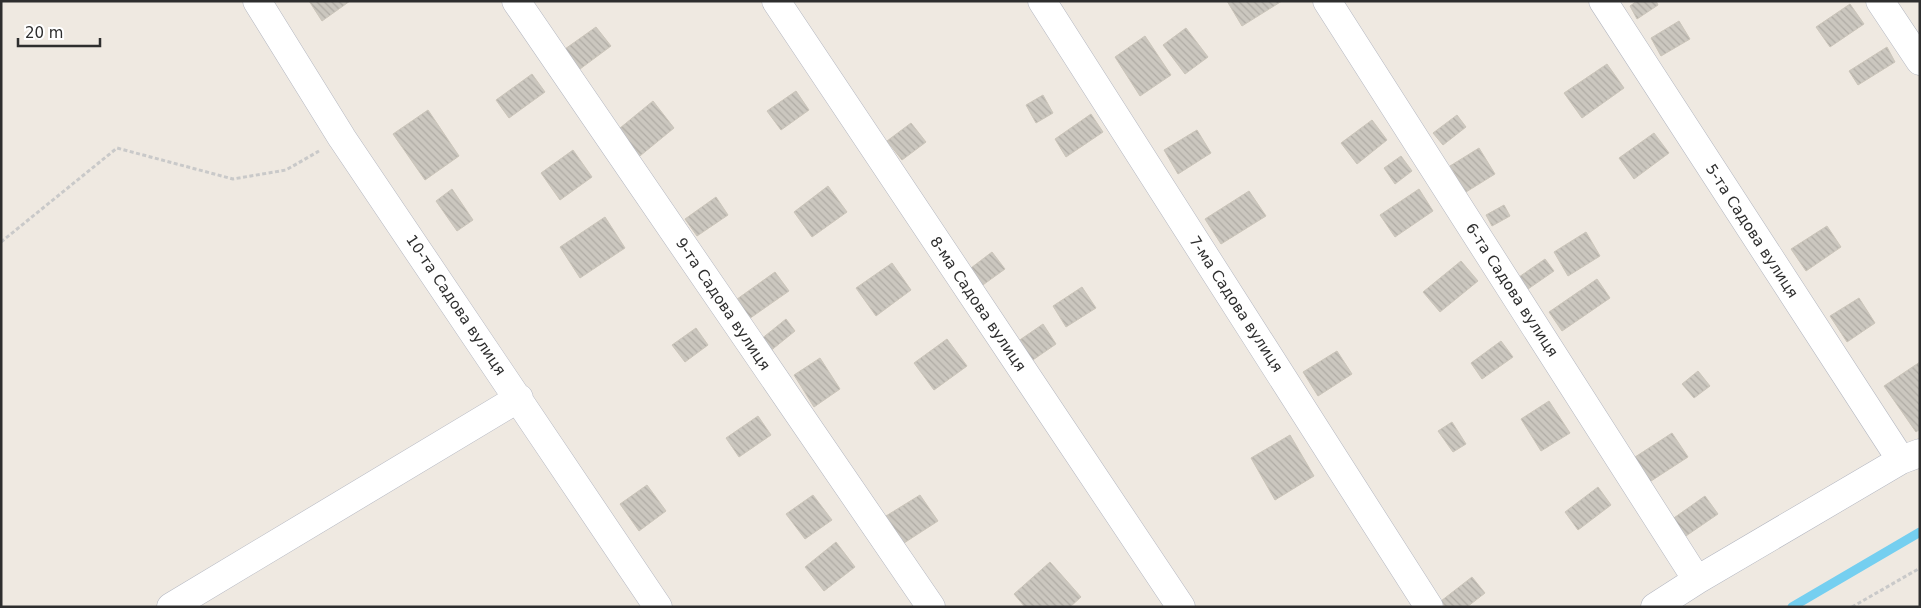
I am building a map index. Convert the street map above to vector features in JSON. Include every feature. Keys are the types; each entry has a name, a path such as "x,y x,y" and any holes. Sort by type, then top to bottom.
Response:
{"street":[{"name":"10-та Садова вулиця","path":"257,1 342,138 519,398 658,607"},
{"name":"9-та Садова вулиця","path":"516,1 931,607"},
{"name":"8-ма Садова вулиця","path":"776,1 1181,607"},
{"name":"7-ма Садова вулиця","path":"1042,1 1429,607"},
{"name":"6-та Садова вулиця","path":"1328,1 1697,580"},
{"name":"5-та Садова вулиця","path":"1603,1 1911,457"},
{"path":"1880,1 1920,61"},
{"path":"171,607 519,398"},
{"path":"1655,607 1697,580 1911,457"}],"path":[{"path":"1,242 117,148 233,179 286,170 342,138"},
{"path":"1852,607 1920,568"}],"building":[{"path":"309,1 350,1 322,21"},
{"path":"1227,1 1282,1 1242,26"},
{"path":"1637,1 1656,1 1658,5 1637,19 1630,6"},
{"path":"1850,4 1864,24 1830,47 1816,27"},
{"path":"1679,21 1690,39 1661,56 1651,38"},
{"path":"596,27 611,46 580,69 565,49"},
{"path":"1186,28 1208,57 1185,74 1163,45"},
{"path":"1145,36 1171,75 1140,96 1115,57"},
{"path":"1887,47 1895,62 1858,85 1849,71"},
{"path":"1607,64 1624,88 1582,118 1564,93"},
{"path":"532,74 545,92 509,118 496,100"},
{"path":"796,91 809,110 781,130 767,111"},
{"path":"1043,95 1053,113 1036,123 1026,105"},
{"path":"653,101 674,128 635,160 614,133"},
{"path":"428,110 459,156 425,180 393,134"},
{"path":"1091,114 1103,132 1066,157 1055,139"},
{"path":"1457,115 1466,127 1443,145 1433,133"},
{"path":"1372,120 1387,140 1357,164 1341,143"},
{"path":"911,123 926,142 902,160 887,141"},
{"path":"1197,130 1211,153 1178,174 1164,150"},
{"path":"1654,133 1669,153 1634,179 1619,158"},
{"path":"1479,148 1495,174 1466,192 1450,166"},
{"path":"573,150 592,177 560,200 541,173"},
{"path":"1401,156 1412,171 1395,184 1384,168"},
{"path":"828,186 847,212 812,237 794,212"},
{"path":"452,189 473,220 457,231 436,201"},
{"path":"1419,189 1433,211 1395,237 1380,215"},
{"path":"1249,191 1266,216 1221,244 1205,219"},
{"path":"716,197 728,215 697,236 685,219"},
{"path":"1504,205 1510,216 1492,226 1486,215"},
{"path":"605,217 625,248 580,278 560,247"},
{"path":"1827,226 1841,247 1806,271 1791,249"},
{"path":"1586,232 1600,256 1568,276 1554,252"},
{"path":"992,252 1005,269 980,287 967,271"},
{"path":"1545,259 1554,271 1528,289 1519,277"},
{"path":"1461,261 1478,281 1440,312 1423,292"},
{"path":"892,263 911,290 876,316 856,288"},
{"path":"775,272 789,291 746,321 733,302"},
{"path":"1597,279 1610,298 1562,331 1549,312"},
{"path":"1082,287 1096,308 1066,327 1053,306"},
{"path":"1859,298 1875,323 1847,342 1830,316"},
{"path":"786,319 795,331 769,352 760,340"},
{"path":"1043,324 1056,344 1027,364 1014,344"},
{"path":"696,328 708,345 685,362 672,345"},
{"path":"947,339 967,366 934,390 914,363"},
{"path":"1501,341 1513,357 1482,379 1471,363"},
{"path":"1337,351 1352,374 1318,396 1303,372"},
{"path":"820,358 840,389 814,407 794,375"},
{"path":"1920,362 1920,429 1916,432 1884,386"},
{"path":"1698,371 1710,386 1694,398 1682,384"},
{"path":"1549,401 1570,433 1541,451 1521,419"},
{"path":"758,416 771,435 739,457 726,438"},
{"path":"1452,422 1466,444 1453,452 1438,431"},
{"path":"1672,433 1688,457 1648,483 1632,459"},
{"path":"1290,435 1314,476 1275,500 1251,458"},
{"path":"647,485 666,511 639,531 620,504"},
{"path":"1598,487 1611,505 1578,530 1565,512"},
{"path":"813,495 832,520 805,539 786,514"},
{"path":"920,495 938,521 904,543 886,516"},
{"path":"1705,496 1718,514 1683,538 1671,520"},
{"path":"836,542 855,567 824,591 805,567"},
{"path":"1050,562 1081,597 1070,607 1025,607 1014,594"},
{"path":"1472,577 1485,593 1467,607 1446,607 1441,601"}],"waterway":[{"path":"1792,607 1920,532"}]}
